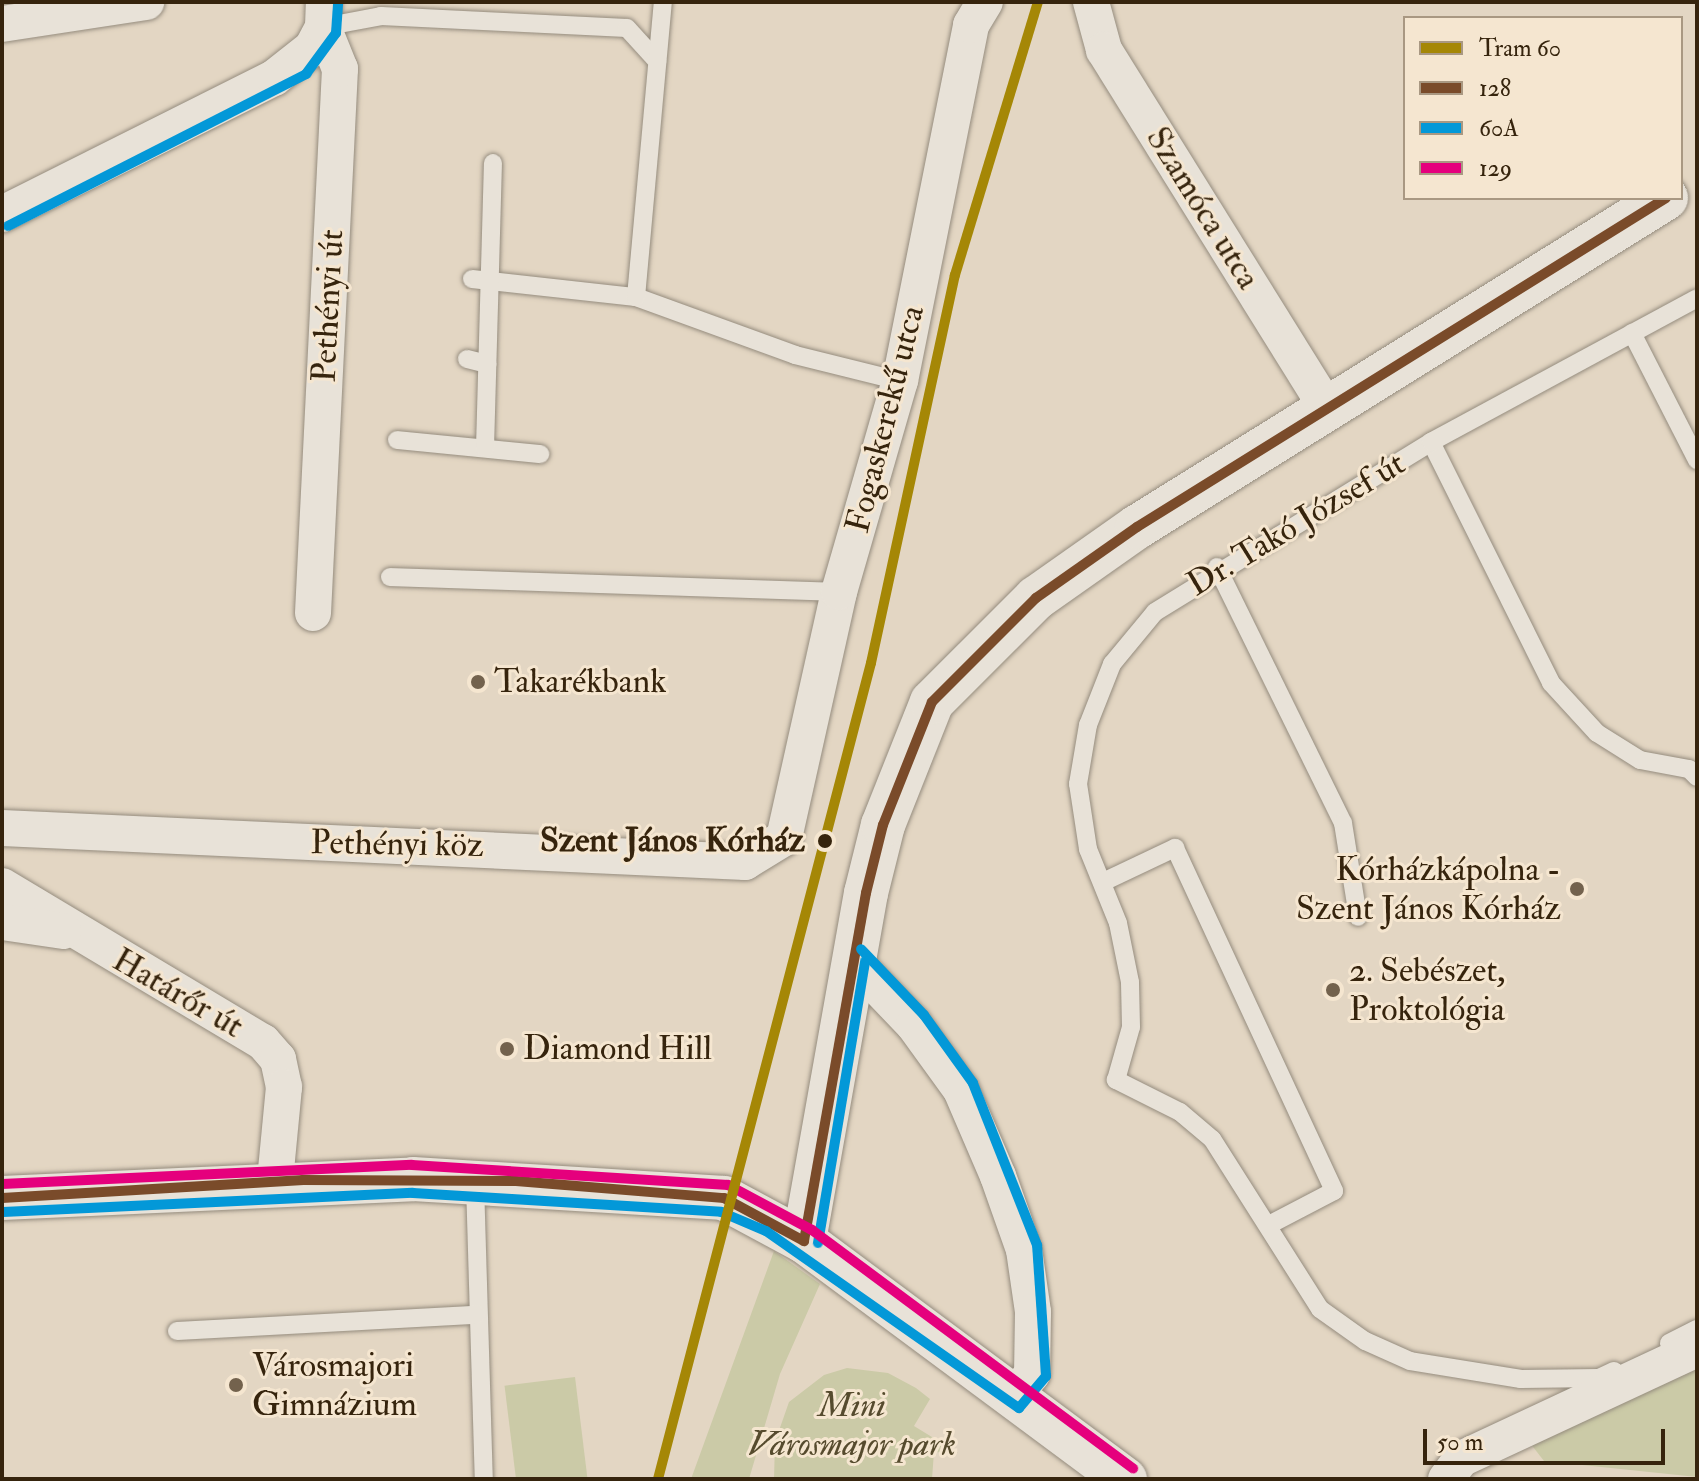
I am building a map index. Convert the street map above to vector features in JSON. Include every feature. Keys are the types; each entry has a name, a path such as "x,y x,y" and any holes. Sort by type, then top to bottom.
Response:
{"street":[{"path":"2,24 146,2"},
{"name":"Fogaskerekű utca","path":"784,838 839,592 900,381 971,25 985,2"},
{"name":"Szamóca utca","path":"1091,2 1104,50 1327,408"},
{"path":"2,214 274,78 312,48 320,10"},
{"name":"Pethényi út","path":"313,613 340,69 320,10"},
{"path":"804,1241 851,959 883,825 932,702 1036,598 1327,408 1663,200"},
{"name":"Pethényi köz","path":"2,828 745,862 784,838"},
{"name":"Határőr út","path":"2,886 73,933 263,1042 278,1059 284,1111 275,1181"},
{"name":"Határőr út","path":"2,922 73,933"},
{"path":"851,959 914,1025 961,1090 998,1176 1024,1250 1033,1312 1032,1374 1015,1395"},
{"path":"2,1198 275,1181 476,1180 724,1198 804,1241 1125,1479"},
{"path":"1446,1479 1461,1459 1697,1349"}],"lane":[{"path":"636,297 663,2"},
{"path":"320,10 381,16 627,28 657,61"},
{"path":"485,448 487,364 481,280 493,163"},
{"path":"481,280 636,297 795,355 900,381"},
{"name":"Dr. Takó József út","path":"1269,1225 1212,1139 1180,1112 1116,1080 1131,1027 1130,982 1103,882 1088,849 1078,784 1088,725 1121,653 1155,612 1217,567 1431,442 1697,298"},
{"path":"1632,333 1697,460"},
{"path":"467,359 487,364"},
{"path":"397,440 540,454"},
{"path":"1431,442 1551,683 1572,699 1597,733 1640,760 1697,777"},
{"path":"1217,567 1343,823 1358,917"},
{"path":"390,577 839,592"},
{"path":"1103,882 1175,848 1334,1191 1269,1225 1290,1270 1320,1309 1410,1361 1472,1373 1599,1378 1697,1329"},
{"path":"476,1180 477,1315 484,1479"},
{"path":"177,1331 477,1315"}],"green space":[{"path":"774,1251 820,1284 780,1374 749,1479 691,1479"},
{"path":"1697,1358 1697,1477 1544,1461 1530,1443"},
{"name":"Mini Városmajor park","path":"847,1368 888,1373 930,1399 914,1426 958,1453 934,1452 932,1479 774,1479 775,1442 789,1402 824,1375"},
{"path":"575,1377 588,1479 516,1479 505,1386"}],"tram line":[{"name":"60","path":"658,1479 871,663 955,275 1038,2"}],"transit line":[{"name":"60A","path":"8,226 306,74 336,33 338,3"},
{"name":"128","path":"804,1241 866,893 883,825 932,702 1036,598 1137,527 1663,200"},
{"name":"60A","path":"3,1212 413,1193 721,1212 766,1231 1019,1408 1046,1376 1037,1245 973,1083 924,1015 861,949"},
{"name":"60A","path":"818,1243 865,961"},
{"name":"129","path":"2,1184 412,1165 728,1185 812,1230 1133,1468"},
{"name":"128","path":"2,1198 303,1180 516,1181 724,1198 804,1241"}],"place":[{"name":"Takarékbank","path":"478,682"},
{"name":"Szent János Kórház","path":"825,841"},
{"name":"Kórházkápolna - Szent János Kórház","path":"1577,889"},
{"name":"2. Sebészet, Proktológia","path":"1333,990"},
{"name":"Diamond Hill","path":"507,1049"},
{"name":"Városmajori Gimnázium","path":"236,1385"}]}
